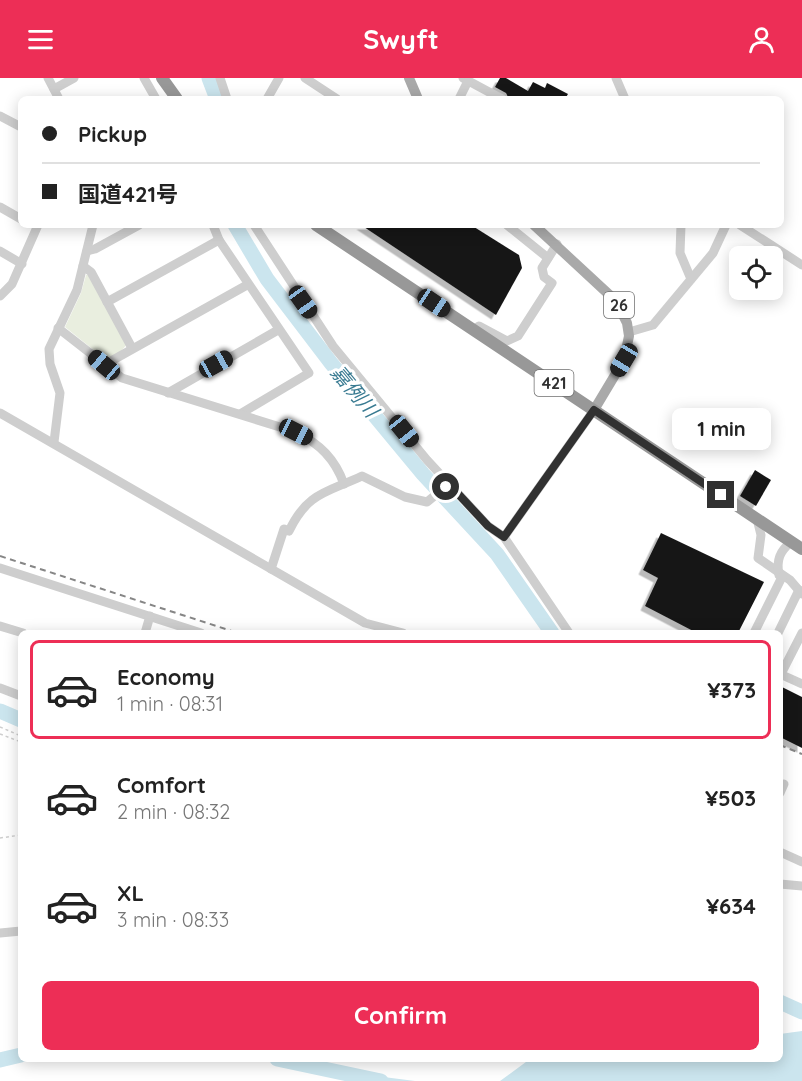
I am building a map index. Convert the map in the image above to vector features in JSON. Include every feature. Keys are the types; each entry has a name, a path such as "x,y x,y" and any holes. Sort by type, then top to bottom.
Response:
{"highway":[{"path":"162,78 175,96"},
{"name":"421","path":"320,228 802,549"}],"main road":[{"path":"409,78 417,96"},
{"name":"26","path":"538,228 616,301 629,332 624,360 594,410"}],"street":[{"path":"48,78 58,96"},
{"path":"54,89 74,78"},
{"path":"144,78 150,96"},
{"path":"220,78 226,96"},
{"path":"269,96 279,78"},
{"path":"305,78 332,96"},
{"path":"616,78 624,96"},
{"path":"460,96 465,79 496,96"},
{"path":"0,116 18,125"},
{"path":"0,207 18,217"},
{"path":"0,296 9,290 22,264 34,228"},
{"path":"54,442 60,393 50,364 49,349 77,290 92,228"},
{"path":"87,251 134,228"},
{"path":"214,228 219,240 247,285 309,374 240,414"},
{"path":"256,228 333,346 448,485 488,526 504,537 567,630"},
{"path":"511,228 548,258"},
{"path":"681,228 680,253 691,279"},
{"path":"629,332 652,325 713,253 725,228"},
{"path":"745,228 802,265"},
{"path":"107,302 219,240"},
{"path":"473,330 479,326 507,341 518,336 552,283 544,277 542,268 557,244"},
{"path":"0,251 22,264"},
{"path":"83,266 91,272 132,348"},
{"path":"104,365 247,285"},
{"path":"58,328 122,378 296,432 317,442 329,455 344,484"},
{"path":"168,393 278,330"},
{"path":"504,537 594,410"},
{"path":"0,413 54,442 364,623 391,630"},
{"path":"271,569 284,530 289,531 314,496 362,476 405,497 427,502 448,485"},
{"path":"757,519 761,535 758,558 780,576 790,580 800,592 780,630"},
{"path":"755,630 780,576 778,560 784,547 791,542"},
{"path":"0,568 187,630"},
{"path":"146,630 150,616"},
{"path":"0,626 18,631"},
{"path":"783,670 802,633"},
{"path":"783,675 801,682"},
{"path":"0,688 18,695"},
{"path":"783,853 802,862"},
{"path":"783,884 802,886"},
{"path":"0,933 18,931"}],"path":[{"path":"0,727 18,735"},
{"path":"0,734 18,741"},
{"path":"0,838 18,835"}],"shaded area":[{"path":"89,274 127,343 118,353 105,359 65,327 81,293 86,275"}],"water":[{"path":"802,1031 802,1081 500,1081 526,1062 783,1062 783,1034"},
{"path":"313,1068 415,1081 370,1081"}],"building":[{"path":"500,78 506,78 528,91 533,82 545,88 547,83 568,94 567,96 508,96 495,87"},
{"path":"366,228 476,228 519,255 522,268 496,315"},
{"path":"755,470 771,480 756,506 740,496"},
{"path":"661,533 764,582 740,630 691,630 645,606 658,578 643,570"},
{"path":"783,688 802,697 802,748 783,738"}],"waterway":[{"name":"嘉例川","path":"209,78 216,96"},
{"name":"嘉例川","path":"237,228 267,279 331,363 423,474 497,554 550,630"},
{"path":"0,711 18,719"},
{"path":"783,1003 802,1012"},
{"path":"0,1060 18,1056"},
{"path":"291,1062 381,1081"}],"railway":[{"path":"0,556 229,630"},
{"path":"783,746 802,754"}],"route":[{"path":"446,487 449,484 488,526 504,537 594,410 721,495"}]}
